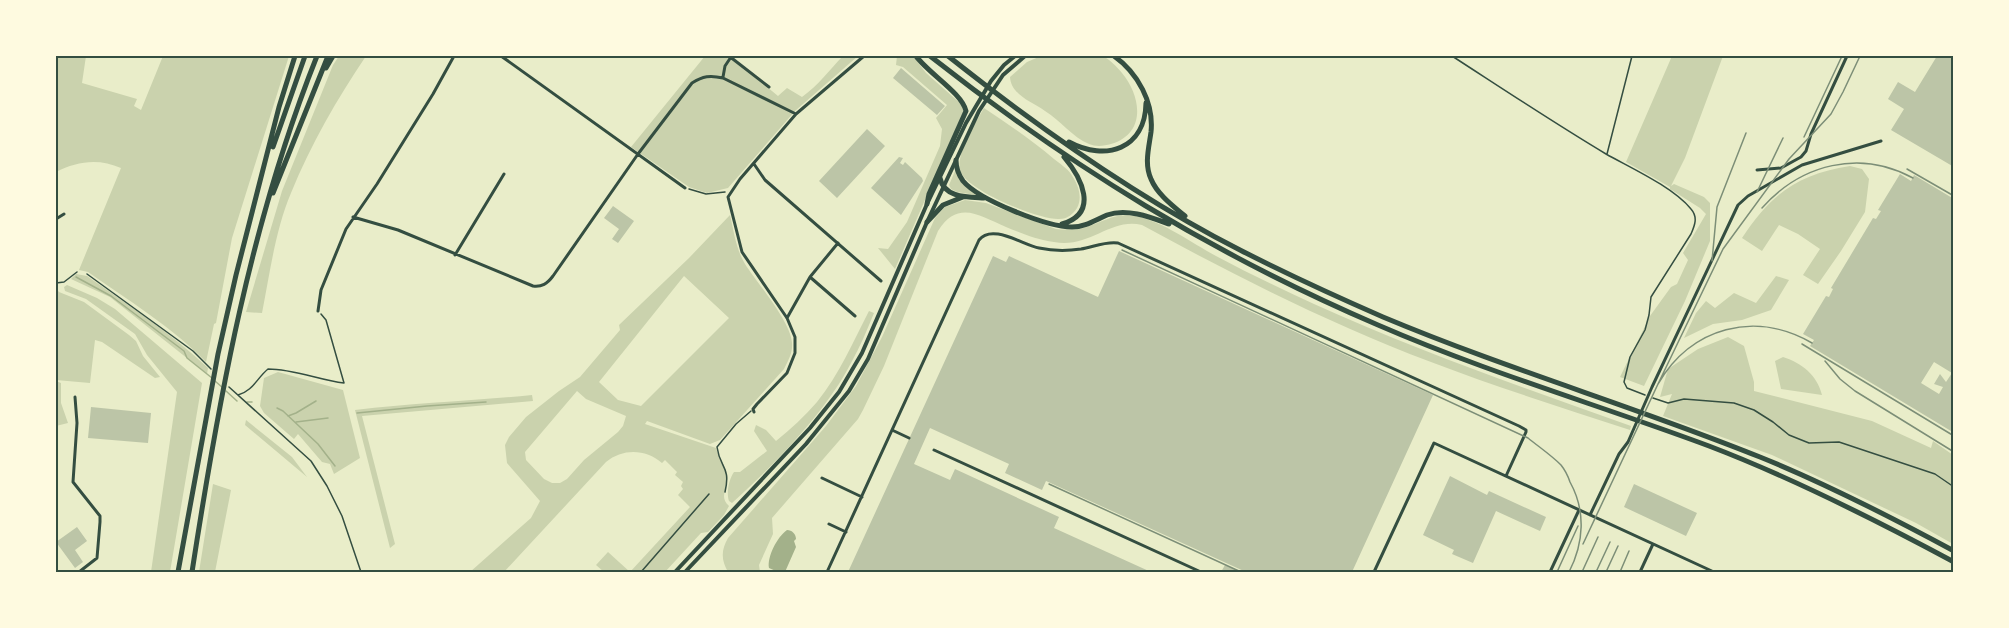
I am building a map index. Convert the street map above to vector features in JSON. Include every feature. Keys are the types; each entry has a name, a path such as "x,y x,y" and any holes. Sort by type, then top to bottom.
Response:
{"highway":[{"path":"178,573 218,354 279,107 295,56"},
{"path":"262,177 305,56"},
{"path":"192,573 216,419 228,363 266,208 287,134 317,56"},
{"path":"266,208 328,56"},
{"path":"317,82 333,56"},
{"path":"916,56 925,68 963,102 966,111 929,194 927,204"},
{"path":"930,56 996,107 1125,195 1190,233 1297,290 1382,327 1712,448 1820,494 1953,562"},
{"path":"948,56 1002,98 1111,175 1247,254 1315,287 1447,343 1658,418 1824,484 1953,551"},
{"path":"1114,56 1133,74 1145,95 1151,119 1148,157 1151,180 1166,199 1200,228"},
{"path":"1046,130 1086,150 1102,152 1118,148 1131,140 1140,127 1145,112 1145,95"},
{"path":"1055,225 1064,224 1075,217 1082,207 1085,195 1079,178 1057,149"},
{"path":"956,160 961,179 986,198 1055,225 1077,226 1122,212 1157,220 1190,233"},
{"path":"940,178 944,188 949,192 965,197 986,198"},
{"path":"927,222 943,205 965,197"}],"main road":[{"path":"675,573 810,428 839,392 862,353 959,136 983,92 997,73 1015,56"},
{"path":"686,573 806,444 849,391 867,359 979,111 996,83 1010,67 1025,56"}],"street":[{"path":"318,311 321,290 346,229 377,184 454,56"},
{"path":"501,56 685,188"},
{"path":"723,78 730,56 769,87"},
{"path":"754,410 793,363 795,337 787,318 742,252 733,209 728,197 796,114 864,56"},
{"path":"1757,170 1781,168 1801,157 1806,151 1811,134 1847,56"},
{"path":"353,217 398,230 532,286 544,285 549,282 638,154 692,82 709,75 723,78 796,114"},
{"path":"1590,514 1619,454 1628,442 1738,205 1748,196 1802,165 1881,141"},
{"path":"754,164 765,180 881,281"},
{"path":"455,255 504,174"},
{"path":"56,219 64,214"},
{"path":"827,573 979,240 986,234 1000,234 1036,248 1052,250 1078,249 1110,242 1118,243 1519,426 1526,432 1506,476"},
{"path":"787,318 810,277 838,243"},
{"path":"810,277 855,316"},
{"path":"75,397 77,423 73,482 100,516 97,558 80,573"},
{"path":"892,430 909,438"},
{"path":"1374,573 1434,443 1714,573"},
{"path":"934,450 1202,573"},
{"path":"822,478 862,497"},
{"path":"1550,573 1579,510"},
{"path":"830,524 846,532"},
{"path":"1640,573 1653,544"}],"path":[{"path":"1452,56 1666,190 1690,208 1695,215 1691,234 1651,297 1645,330 1630,357 1623,382 1627,388 1637,392"},
{"path":"1607,154 1632,56"},
{"path":"685,188 706,194 731,192"},
{"path":"56,283 64,282 76,272"},
{"path":"87,274 193,351"},
{"path":"318,311 326,320 344,383 326,381 281,369 268,369 254,386 236,395 311,461 342,516 361,573"},
{"path":"1664,402 1684,399 1734,403 1754,410 1789,435 1809,443 1839,442 1935,474 1953,487"},
{"path":"725,492 728,478 717,447 736,424 754,410"},
{"path":"641,573 709,494"}],"shaded area":[{"path":"1095,55 1104,57 1112,63 1122,73 1133,92 1137,113 1131,132 1123,139 1111,144 1092,145 1077,137 1018,93 1010,77 1027,62 1041,56"},
{"path":"56,56 86,56 82,83 137,99 134,106 141,110 163,56 289,56 232,238 206,362 149,314 88,272 79,270 121,168 105,163 88,162 72,165 56,172"},
{"path":"339,56 366,56 325,122 285,207 270,267 262,313 246,312 282,191 333,65"},
{"path":"705,56 730,56 778,96 787,88 802,97 843,56 858,56 795,111 728,188 707,193 689,187 631,147"},
{"path":"897,56 913,56 926,73 961,104 964,110 895,269 878,248 888,249 907,222 940,146 942,129 936,118 947,105 903,67 896,65"},
{"path":"1672,56 1723,56 1685,158 1671,186 1674,184 1704,197 1710,203 1710,241 1685,301 1644,386 1620,377 1650,316 1671,287 1677,284 1688,260 1683,253 1706,214 1670,187 1626,162"},
{"path":"984,108 1029,139 1069,172 1076,182 1080,195 1079,204 1072,214 1059,219 1036,215 988,195 965,178 960,170 961,155"},
{"path":"1850,166 1862,169 1869,179 1865,212 1818,284 1803,275 1820,249 1798,234 1779,225 1762,251 1742,238 1764,209 1787,188 1815,174"},
{"path":"955,171 962,183 981,196 951,189 949,185"},
{"path":"965,200 986,203 1056,229 1083,228 1122,216 1146,219 1167,228 1252,275 1353,321 1471,368 1631,426 1630,430 1480,380 1357,332 1212,263 1142,225 1120,225 1089,238 1067,243 1035,238 978,215 961,213 953,215 938,231 884,366 858,419 772,518 773,534 759,565 760,572 728,572 723,555 728,538 826,426 856,386 882,337 935,218 945,207"},
{"path":"730,215 742,258 786,324 792,350 784,369 720,440 710,444 647,421 645,424 716,448 727,475 724,499 729,506 724,515 708,532 701,533 665,572 630,572 690,507 678,495 683,489 681,486 683,482 665,460 662,463 649,455 627,452 606,462 504,572 470,572 531,518 540,501 507,463 505,445 509,437 526,417 580,377 620,330 619,325","holes":["684,276 729,318 641,406 618,400 599,382","577,391 586,399 626,416 618,432 584,460 567,479 560,483 552,483 544,479 526,460 525,452"]},
{"path":"76,274 87,276 164,331 208,368 207,374 110,297 71,279"},
{"path":"1776,276 1789,280 1771,310 1742,320 1713,324 1684,338 1696,313 1706,301 1715,308 1734,293 1756,303"},
{"path":"67,285 115,309 202,383 170,572 151,572 177,392 147,355 135,334 86,299 65,291 64,287"},
{"path":"56,288 59,292 84,302 129,335 136,341 143,356 160,377 155,378 102,342 95,340 90,383 56,380"},
{"path":"869,311 874,313 860,345 828,400 798,438 732,503 729,501 728,486 734,472 740,472 767,451 754,431 756,425 766,430 776,441 803,417 832,381"},
{"path":"1728,337 1744,346 1754,382 1754,391 1872,421 1931,448 1933,441 1953,455 1953,544 1916,523 1772,455 1663,416 1672,394 1660,397 1668,369 1698,349"},
{"path":"1783,357 1808,371 1816,381 1822,395 1781,389 1775,361"},
{"path":"278,372 343,390 360,458 334,474 330,464 322,462 298,434 294,439 264,413 260,406 264,378"},
{"path":"56,381 61,383 61,403 68,423 56,426"},
{"path":"532,395 533,401 362,416 395,544 390,548 355,410"},
{"path":"246,420 292,457 307,477 245,425"},
{"path":"213,484 231,490 215,572 199,572"},
{"path":"787,530 795,535 796,547 785,572 778,572 769,568 771,553 776,542"},
{"path":"608,552 630,572 604,572 596,565"}],"building":[{"path":"1937,56 1954,56 1954,167 1891,130 1904,109 1888,99 1898,82 1915,92"},
{"path":"901,68 945,106 937,115 893,78"},
{"path":"867,129 885,146 837,198 819,181"},
{"path":"899,157 903,158 900,163 903,165 905,162 923,181 901,215 871,188"},
{"path":"1900,174 1911,181 1914,175 1954,199 1954,427 1951,431 1810,346 1814,340 1803,334 1826,296 1829,297 1833,289 1831,288 1873,218 1876,219 1881,211 1878,210","holes":["1934,362 1952,373 1946,382 1940,374 1934,384 1943,387 1939,394 1921,383"]},
{"path":"613,206 634,221 618,243 612,239 619,229 604,218"},
{"path":"1119,251 1433,395 1352,572 1246,572 1046,481 1042,490 1005,473 1009,464 930,428 914,464 950,480 955,469 1059,517 1054,528 1151,572 848,572 993,256 1006,262 1009,256 1098,297"},
{"path":"91,407 151,413 148,443 88,438"},
{"path":"1450,476 1487,495 1489,491 1546,517 1540,531 1496,511 1473,563 1452,554 1454,550 1423,535"},
{"path":"1634,484 1697,513 1686,536 1624,507"},
{"path":"77,527 87,541 75,550 83,562 75,568 56,542"},
{"path":"1225,565 1243,572 1221,572"}],"waterway":[{"path":"76,277 111,296 184,351 187,358 212,378"},
{"path":"215,381 223,388"},
{"path":"226,391 237,401"},
{"path":"288,416 316,401"},
{"path":"247,402 252,402"},
{"path":"357,413 486,402"},
{"path":"277,408 318,444 335,466"},
{"path":"296,422 328,418"}],"railway":[{"path":"1804,137 1842,56"},
{"path":"1658,384 1723,249 1789,159 1831,114 1860,56"},
{"path":"1712,261 1717,207 1746,133"},
{"path":"1757,192 1783,138"},
{"path":"1762,208 1795,181 1832,166 1852,163 1873,164 1893,169 1913,178"},
{"path":"1907,169 1954,196"},
{"path":"1122,250 1528,438 1561,465 1579,504 1580,538 1569,572"},
{"path":"1583,544 1658,384 1688,349 1706,337 1747,326 1769,327 1812,343"},
{"path":"1802,344 1954,436"},
{"path":"1825,361 1840,379 1855,391 1954,452"},
{"path":"1049,484 1241,572"},
{"path":"1557,572 1578,526"},
{"path":"1582,572 1598,537"},
{"path":"1596,572 1610,542"},
{"path":"1606,572 1618,546"},
{"path":"1620,572 1629,551"}]}
